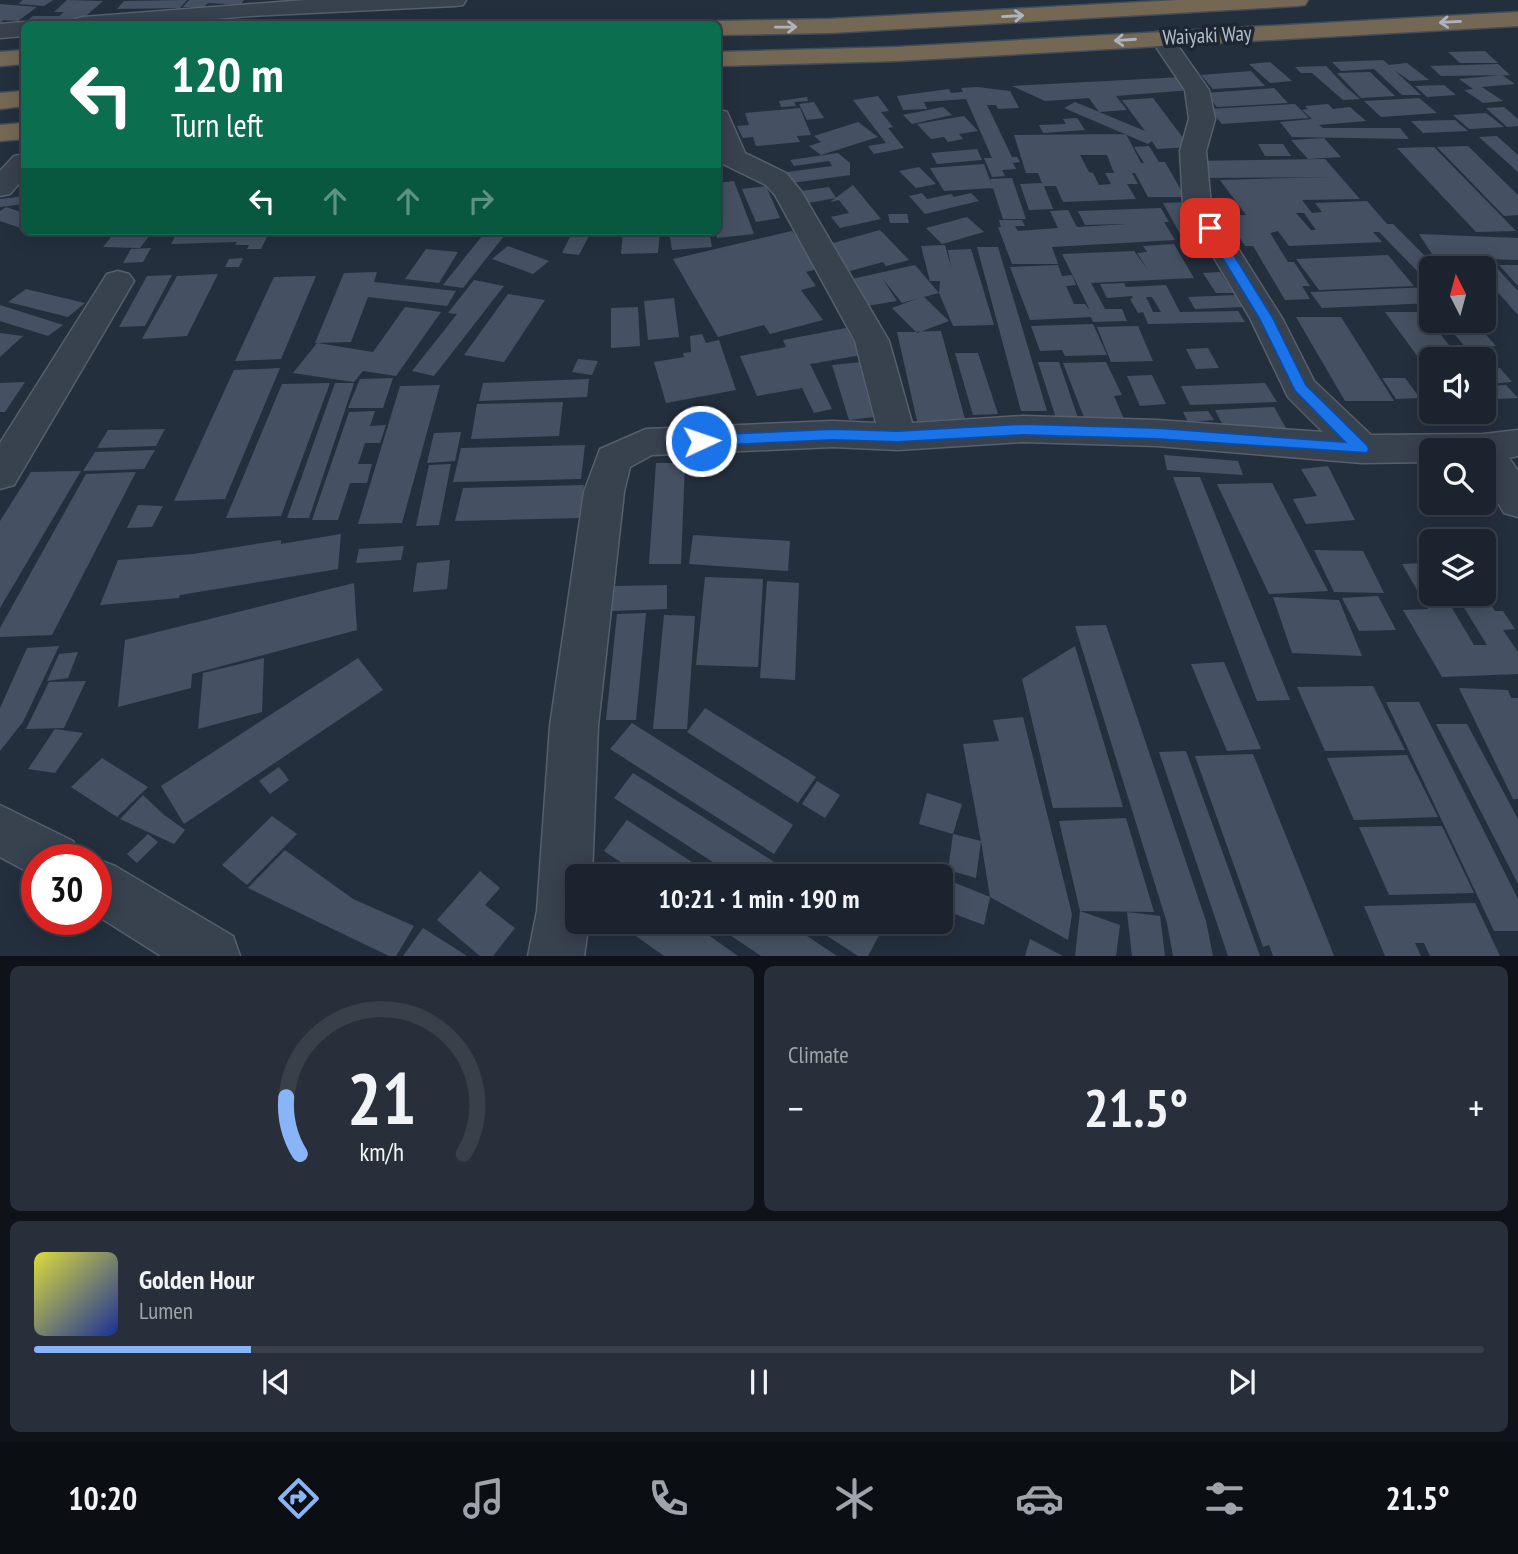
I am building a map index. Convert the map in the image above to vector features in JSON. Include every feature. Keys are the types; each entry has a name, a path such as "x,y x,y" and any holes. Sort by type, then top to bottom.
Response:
{"highway":[{"name":"Waiyaki Way","path":"721,28 830,26 1297,0"},
{"name":"Waiyaki Way","path":"721,59 897,54 1161,37 1518,19"},
{"name":"Waiyaki Way","path":"721,81 800,74 897,54"},
{"path":"0,59 21,57"},
{"path":"0,101 21,99"},
{"path":"0,133 21,131"}],"street":[{"path":"96,21 118,0"},
{"path":"118,21 252,5 455,0"},
{"path":"0,31 21,29"},
{"path":"1161,37 1197,90 1202,118 1193,150 1197,206 1266,318 1300,388 1362,449"},
{"path":"721,125 733,158 776,179 787,191 872,341 898,437"},
{"path":"0,188 21,165"},
{"path":"0,475 118,281"},
{"path":"556,956 564,911 574,726 604,492 613,459 646,442 833,434 898,437 1036,429 1157,433 1362,449 1500,445 1518,502"},
{"path":"0,830 27,844"},
{"path":"112,894 213,956"}],"building":[{"path":"23,0 53,0 44,6 18,4"},
{"path":"67,0 103,1 80,21 26,21 33,16 59,16 64,12 54,12"},
{"path":"187,0 180,8 117,9 124,1"},
{"path":"189,0 244,0 240,5 208,3 204,7 183,7"},
{"path":"0,4 37,7 18,21 4,20 0,23"},
{"path":"1485,51 1498,63 1460,63 1448,52"},
{"path":"1383,60 1389,65 1407,63 1429,80 1410,81 1394,70 1421,95 1402,95 1374,69 1341,71 1332,62"},
{"path":"1270,62 1292,81 1270,83 1249,64"},
{"path":"1498,64 1510,75 1441,76 1430,66"},
{"path":"1326,66 1360,99 1343,100 1312,73 1301,73 1295,67"},
{"path":"1251,71 1265,86 1213,89 1201,75"},
{"path":"1370,72 1395,96 1361,98 1337,73"},
{"path":"1502,75 1515,84 1482,87 1503,101 1483,103 1464,90 1473,89 1459,79"},
{"path":"1182,77 1192,90 1116,96 1127,110 1099,112 1089,98 1045,101 1012,86"},
{"path":"1444,85 1456,95 1427,97 1415,86"},
{"path":"961,88 1010,91 1019,108 998,109 996,105 987,105 1012,157 1017,157 1020,162 1013,163 1016,169 1002,170 1005,176 992,177 984,158 992,158 966,99 924,102 927,109 903,110 897,96 949,89 951,93 963,92"},
{"path":"1274,88 1288,103 1217,107 1204,93"},
{"path":"878,96 889,111 881,112 893,127 888,128 904,148 874,154 868,146 886,143 853,100"},
{"path":"807,97 808,101 794,102 796,106 781,107 779,101"},
{"path":"1153,98 1190,147 1157,149 1152,141 1148,144 1064,108 1075,102 1145,131 1122,100"},
{"path":"1419,98 1437,113 1381,117 1364,101"},
{"path":"814,102 824,118 807,120 799,104"},
{"path":"1295,104 1309,118 1222,124 1209,109"},
{"path":"1328,104 1333,109 1350,107 1366,121 1319,125 1323,128 1400,128 1409,139 1292,137 1280,122 1312,119 1302,110 1308,109 1305,106"},
{"path":"943,107 952,115 912,124 903,115"},
{"path":"1504,107 1518,119 1518,126 1507,127 1486,108"},
{"path":"800,108 811,135 797,136 800,142 756,146 753,137 743,138 737,126 749,125 745,113"},
{"path":"1486,113 1504,127 1469,129 1453,115"},
{"path":"964,116 978,131 959,134 963,139 948,142 944,137 931,139 917,124"},
{"path":"1077,118 1085,130 1043,133 1039,125 1066,124 1063,119"},
{"path":"1455,120 1468,131 1423,133 1411,121"},
{"path":"858,122 878,137 821,155 809,146 821,142 814,136"},
{"path":"1126,134 1141,163 1144,163 1134,147 1149,146 1159,162 1165,162 1185,197 1148,197 1135,173 1132,173 1138,184 1127,184 1136,199 1063,202 1056,186 1044,186 1053,209 1029,210 1020,184 1042,183 1038,173 1026,173 1014,135","holes":["1080,155 1107,155 1114,173 1105,173 1111,184 1099,185"]},
{"path":"1497,136 1518,155 1518,172 1479,137"},
{"path":"1324,138 1341,157 1308,159 1291,140"},
{"path":"1258,144 1283,144 1291,156 1265,156"},
{"path":"1468,146 1518,195 1518,215 1504,216 1437,147"},
{"path":"1434,147 1516,231 1476,232 1397,148"},
{"path":"977,149 982,160 937,164 931,153"},
{"path":"838,153 850,163 850,175 785,184 780,173 832,166 829,161 794,166 790,160"},
{"path":"1325,159 1360,199 1302,200 1312,213 1322,212 1315,203 1367,201 1387,224 1393,224 1425,256 1419,256 1419,273 1379,232 1373,232 1382,242 1289,246 1278,231 1270,233 1288,262 1294,262 1310,286 1302,286 1310,299 1285,300 1253,246 1245,246 1225,216 1246,215 1220,180 1329,177 1199,178 1189,161","holes":["1296,213 1304,213 1316,230 1311,230"]},
{"path":"984,164 993,188 944,191 930,168"},
{"path":"919,167 936,184 916,188 899,171"},
{"path":"1012,178 1026,219 1003,219 990,179"},
{"path":"734,181 754,234 717,238 716,235 721,235 721,183"},
{"path":"853,185 881,219 840,228 831,217 849,213 839,200 830,202"},
{"path":"766,186 780,218 756,222 742,189"},
{"path":"829,187 836,198 802,204 795,192"},
{"path":"922,193 927,199 971,193 979,201 925,214 909,196"},
{"path":"21,196 21,204 0,207 0,199"},
{"path":"1188,202 1205,234 1180,234 1163,203"},
{"path":"6,207 21,212 21,228 0,221 0,211"},
{"path":"1161,208 1169,222 1164,222 1175,240 1052,247 1058,264 1012,264 998,227 1001,227 999,220 1022,220 1025,226 1015,226 1018,231 1058,228 1050,211 1068,210 1077,227 1128,224 1085,225 1078,211"},
{"path":"888,214 907,214 909,223 890,223"},
{"path":"967,217 984,232 942,244 926,228"},
{"path":"880,230 909,260 886,266 883,262 850,271 826,245"},
{"path":"792,231 821,268 806,272 816,286 801,290 823,320 770,334 764,325 718,337 673,259"},
{"path":"1419,234 1518,238 1518,260 1496,259 1496,256 1433,256"},
{"path":"113,235 150,235 140,248 103,247"},
{"path":"176,235 268,235 261,249 247,249 249,245 235,245 237,242 171,244"},
{"path":"505,235 463,288 443,285 482,236"},
{"path":"571,235 589,235 579,255 562,253"},
{"path":"623,235 660,235 658,253 621,254"},
{"path":"670,235 710,235 712,247 672,250"},
{"path":"1174,244 1194,278 1091,283 1105,309 1122,309 1127,321 1093,322 1091,317 1030,320 1010,267 1058,265 1062,276 1072,275 1076,285 1066,286 1074,304 1085,304 1090,310 1062,254 1134,251 1148,270 1137,253 1147,252 1143,246"},
{"path":"945,245 951,267 948,250 971,249 994,325 953,326 939,293 940,281 930,281 921,246"},
{"path":"508,246 549,261 533,274 492,259"},
{"path":"977,247 998,247 1047,411 1021,411"},
{"path":"151,248 143,262 123,263 131,249"},
{"path":"426,249 458,252 439,283 405,279"},
{"path":"1388,255 1414,286 1319,290 1296,259"},
{"path":"243,258 239,267 225,267 229,259"},
{"path":"915,265 939,293 924,297 949,321 917,333 892,308 919,298 902,303 882,278 897,301 842,310 829,284"},
{"path":"1499,265 1518,265 1518,286"},
{"path":"1496,267 1518,291 1518,315 1496,290"},
{"path":"377,272 374,282 456,291 447,306 368,297 351,342 315,343 344,273"},
{"path":"1220,272 1234,293 1216,293 1203,273"},
{"path":"218,274 187,336 142,339 177,276"},
{"path":"172,275 145,326 119,327 147,276"},
{"path":"316,276 281,359 235,361 274,277"},
{"path":"474,280 504,286 434,376 412,371 457,314 448,313"},
{"path":"1124,283 1126,287 1166,285 1180,312 1238,311 1245,322 1148,324 1143,312 1138,313 1130,299 1132,296 1107,298 1100,284","holes":["1146,297 1152,297 1161,312 1153,312"]},
{"path":"1419,288 1419,304 1322,308 1310,292"},
{"path":"26,289 85,303 68,317 8,302"},
{"path":"508,294 545,300 504,362 464,355"},
{"path":"1237,295 1244,307 1195,309 1188,297"},
{"path":"674,298 679,337 648,340 644,301"},
{"path":"0,305 63,325 48,336 0,321"},
{"path":"405,307 441,312 396,376 363,371 354,382 293,373 317,343 373,352"},
{"path":"638,307 640,346 611,348 611,308"},
{"path":"1385,312 1419,312 1419,333 1440,333 1451,347 1419,347 1419,358"},
{"path":"1296,317 1341,317 1394,401 1345,401"},
{"path":"1093,324 1107,355 1065,356 1062,350 1040,351 1031,326"},
{"path":"1138,326 1153,361 1111,362 1097,327"},
{"path":"846,328 861,355 810,364 832,409 814,413 802,388 757,396 740,356 786,347 783,340"},
{"path":"941,331 965,419 917,421 897,332"},
{"path":"0,333 23,336 0,357"},
{"path":"1453,333 1484,333 1496,346 1481,347 1465,347"},
{"path":"702,334 706,343 719,340 736,390 666,403 654,362 684,357 683,353 691,352 690,336"},
{"path":"1208,348 1219,368 1196,369 1186,349"},
{"path":"955,353 978,353 998,414 973,415"},
{"path":"578,359 598,361 592,375 572,372"},
{"path":"863,362 882,416 849,420 832,365"},
{"path":"1038,362 1059,362 1078,418 1056,418"},
{"path":"1106,362 1122,395 1114,396 1124,419 1085,420 1063,363"},
{"path":"280,368 225,499 174,501 234,370"},
{"path":"1496,368 1500,368 1512,382 1496,383"},
{"path":"1152,375 1166,404 1140,406 1127,376"},
{"path":"393,378 383,408 348,408 360,379"},
{"path":"1382,378 1405,378 1419,397 1396,399"},
{"path":"589,379 587,397 479,401 483,383"},
{"path":"25,382 5,412 0,412 0,383"},
{"path":"330,383 281,516 226,518 282,384"},
{"path":"335,383 354,383 309,518 287,518"},
{"path":"1265,383 1277,402 1190,405 1181,386"},
{"path":"440,385 402,523 358,524 400,386"},
{"path":"1506,385 1518,398 1496,399 1496,386"},
{"path":"563,402 559,436 471,439 477,404"},
{"path":"1274,407 1290,435 1229,437 1215,410"},
{"path":"375,411 370,426 386,425 380,443 365,443 358,464 372,464 367,483 350,483 338,520 312,520 349,412"},
{"path":"1208,411 1214,420 1188,422 1183,412"},
{"path":"165,429 156,446 97,448 108,430"},
{"path":"461,432 455,461 427,463 434,433"},
{"path":"585,445 581,479 453,482 461,448"},
{"path":"155,450 144,469 83,471 95,452"},
{"path":"1164,455 1238,461 1243,475 1167,470"},
{"path":"656,463 685,463 681,564 649,564"},
{"path":"451,464 439,525 416,526 429,465"},
{"path":"1328,466 1355,520 1306,524 1293,499 1317,496 1301,469"},
{"path":"81,471 0,608 0,521 31,472"},
{"path":"136,472 52,635 0,637 0,628 86,474"},
{"path":"1173,477 1200,477 1290,700 1257,701"},
{"path":"1272,483 1328,591 1269,594 1217,484"},
{"path":"584,485 580,518 455,521 463,488"},
{"path":"138,505 163,506 152,527 127,528"},
{"path":"341,534 338,569 180,595 179,598 100,605 118,560 193,554 281,540 281,544"},
{"path":"693,535 790,541 788,571 689,564"},
{"path":"404,546 401,560 356,563 359,549"},
{"path":"1314,550 1363,551 1384,593 1334,592"},
{"path":"450,560 447,589 413,592 417,563"},
{"path":"1419,563 1419,593 1402,564"},
{"path":"705,577 763,579 758,667 696,665"},
{"path":"767,581 799,583 795,680 760,678"},
{"path":"354,583 357,630 192,674 191,688 118,707 125,640"},
{"path":"667,585 667,609 612,611 614,586"},
{"path":"1378,596 1396,630 1359,631 1342,598"},
{"path":"1273,597 1339,600 1362,656 1292,653"},
{"path":"1426,606 1451,606 1474,645 1487,645 1463,606 1492,606 1495,611 1503,611 1515,629 1503,630 1518,652 1518,674 1442,677 1403,610 1428,609"},
{"path":"646,613 636,720 606,720 617,614"},
{"path":"664,615 695,616 687,729 653,729"},
{"path":"1106,625 1206,921 1213,956 1173,956 1167,923 1075,626"},
{"path":"59,646 23,722 0,751 0,708 27,648"},
{"path":"1075,646 1123,807 1053,808 1022,679"},
{"path":"78,652 68,678 47,681 59,654"},
{"path":"264,658 262,712 198,729 203,673"},
{"path":"358,658 383,690 184,824 161,786"},
{"path":"1224,662 1261,749 1227,751 1191,664"},
{"path":"86,681 64,728 26,729 49,682"},
{"path":"1373,686 1405,750 1325,751 1297,687"},
{"path":"1459,688 1508,690 1511,698 1518,698 1518,799 1513,799"},
{"path":"1386,702 1419,702 1518,899 1518,931 1494,931"},
{"path":"705,708 816,777 798,803 687,732"},
{"path":"1023,717 1072,914 1068,940 990,897 963,744 999,741 993,720"},
{"path":"632,723 793,825 774,854 610,749"},
{"path":"1436,724 1467,724 1518,819 1518,884"},
{"path":"55,729 83,733 55,773 28,769"},
{"path":"1186,751 1260,956 1228,956 1159,752"},
{"path":"1253,754 1334,956 1273,956 1269,945 1263,947 1195,756"},
{"path":"1407,755 1438,817 1354,820 1327,758"},
{"path":"102,758 148,787 117,817 71,787"},
{"path":"279,767 289,780 270,794 259,781"},
{"path":"633,773 777,864 716,864 614,798"},
{"path":"817,781 840,795 825,818 802,804"},
{"path":"927,793 962,804 953,834 919,824"},
{"path":"143,795 185,830 174,844 120,819"},
{"path":"272,816 297,834 247,885 222,865"},
{"path":"1126,818 1154,912 1080,911 1059,821"},
{"path":"627,820 695,864 624,864 604,851"},
{"path":"1442,826 1474,893 1389,895 1359,827"},
{"path":"148,834 158,842 137,863 127,854"},
{"path":"953,834 981,841 976,878 953,871 953,864 949,864"},
{"path":"285,850 353,899 414,926 396,956 389,956 248,888"},
{"path":"480,871 500,888 485,905 515,928 493,956 480,956 437,920"},
{"path":"953,882 990,897 984,925 953,914"},
{"path":"1475,903 1500,956 1430,956 1424,943 1415,943 1421,956 1385,956 1364,906"},
{"path":"1080,911 1120,925 1116,956 1075,956"},
{"path":"1127,912 1160,916 1165,956 1132,956"},
{"path":"423,928 467,956 403,956"},
{"path":"633,934 707,934 738,956 664,956"},
{"path":"729,934 804,934 837,956 761,956"},
{"path":"824,934 880,934 868,956 858,956"},
{"path":"1030,939 1063,956 1025,956"}],"route":[{"path":"701,441 833,434 898,437 1023,429 1157,433 1362,449 1300,388 1266,318 1210,228"}]}
